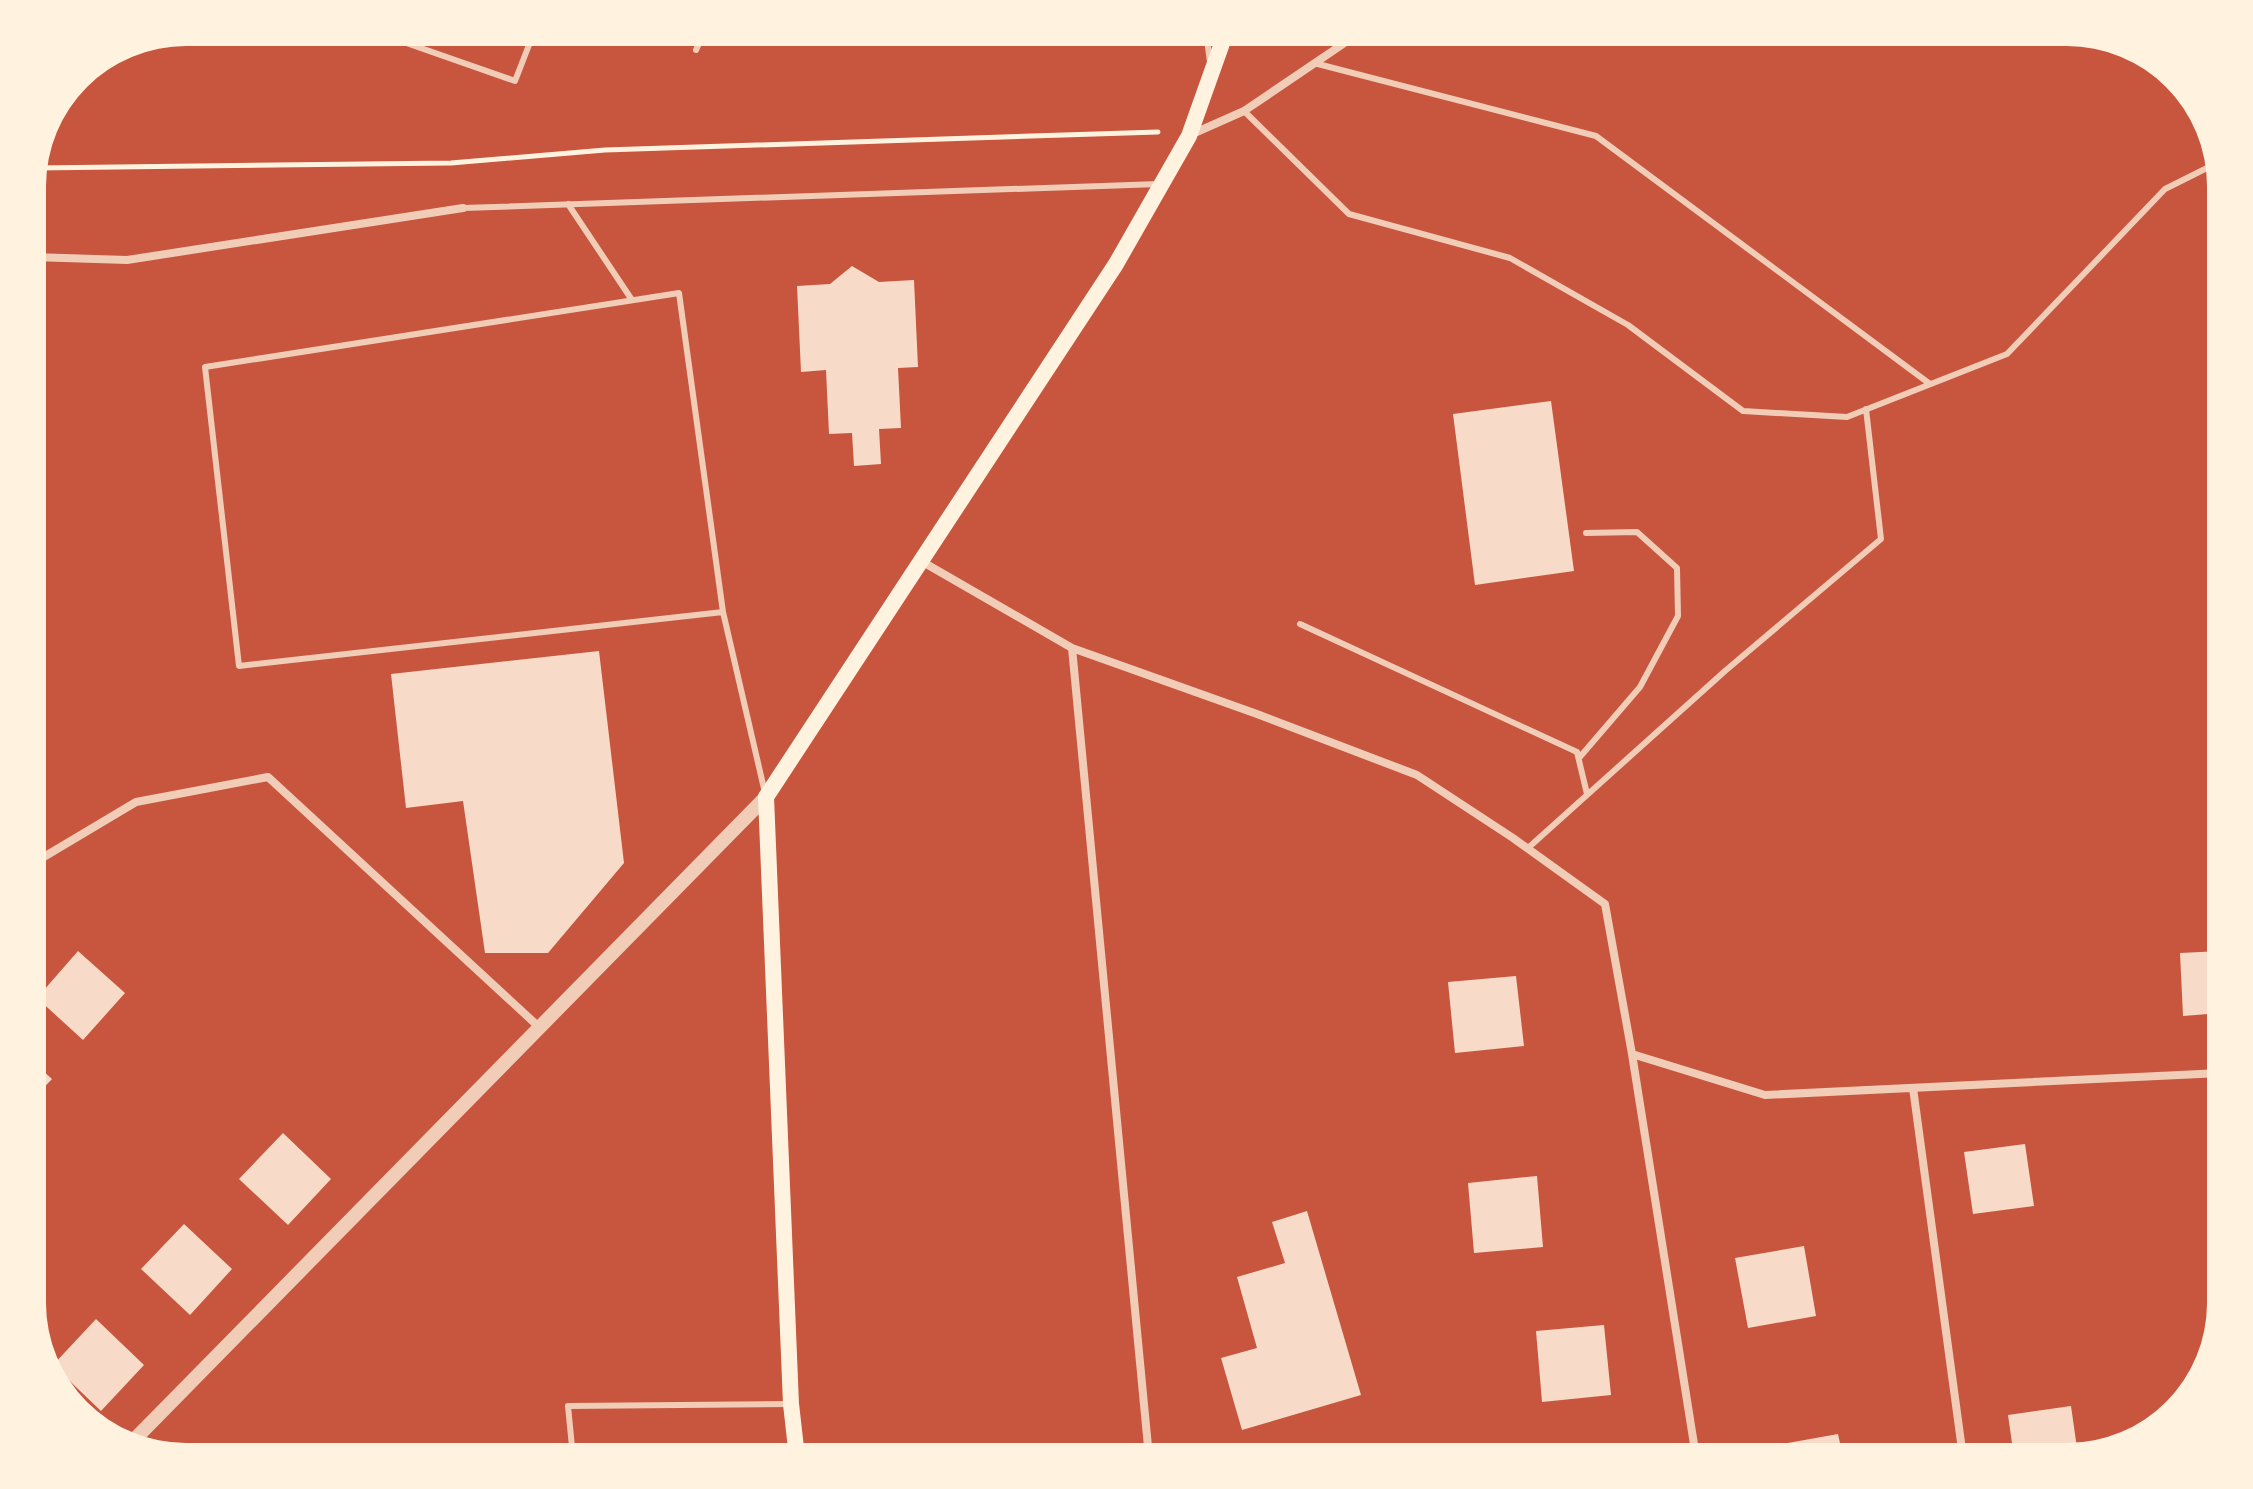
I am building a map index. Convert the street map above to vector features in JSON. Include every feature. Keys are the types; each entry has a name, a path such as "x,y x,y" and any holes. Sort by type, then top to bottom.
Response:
{"main road":[{"path":"795,1443 791,1404 766,797 1116,264 1190,134 1221,46"}],"street":[{"path":"1190,134 1244,111 1340,46"},
{"path":"46,257 127,260 463,208"},
{"path":"921,561 1072,648 1417,775 1528,848 1605,904 1694,1443"},
{"path":"1072,648 1148,1443"},
{"path":"46,856 136,802 268,777 539,1027"},
{"path":"139,1435 766,797"},
{"path":"1632,1054 1765,1095 2207,1074"},
{"path":"1913,1088 1961,1443"}],"lane":[{"path":"415,46 515,81 529,46"},
{"path":"696,50 698,46"},
{"path":"1208,46 1212,73"},
{"path":"1314,63 1596,136 1930,384"},
{"path":"1244,111 1349,214 1510,258 1628,325 1743,411 1847,417 2007,354 2165,189 2206,168"},
{"path":"463,208 1162,184"},
{"path":"568,204 632,300"},
{"path":"723,612 239,666 205,367 679,293 723,612 766,797"},
{"path":"1528,848 1725,671 1881,539 1866,409"},
{"path":"1579,758 1640,687 1678,616 1677,568 1637,532 1586,533"},
{"path":"1300,624 1577,752 1587,794"},
{"path":"572,1443 568,1406 791,1404"}],"path":[{"path":"48,168 451,163 605,150 1190,134"}],"building":[{"path":"852,266 879,282 914,280 918,367 898,368 901,428 879,429 881,464 854,466 852,433 829,434 826,370 801,372 797,286 830,284"},
{"path":"1551,401 1574,571 1475,585 1453,414"},
{"path":"599,651 624,863 548,953 485,953 463,801 406,808 391,674"},
{"path":"78,951 125,993 83,1040 46,1006 46,988"},
{"path":"2207,952 2207,1014 2183,1016 2180,953"},
{"path":"1516,976 1524,1046 1455,1053 1448,982"},
{"path":"283,1133 331,1179 288,1225 239,1179"},
{"path":"2025,1144 2034,1206 1973,1214 1964,1152"},
{"path":"1537,1176 1543,1247 1474,1253 1468,1183"},
{"path":"1307,1211 1361,1395 1242,1430 1221,1358 1257,1348 1237,1277 1285,1263 1272,1222"},
{"path":"184,1224 232,1269 190,1315 141,1269"},
{"path":"1804,1246 1816,1316 1748,1328 1735,1258"},
{"path":"96,1319 144,1365 101,1411 73,1385 58,1359"},
{"path":"1604,1325 1611,1395 1542,1402 1536,1331"},
{"path":"2071,1406 2076,1443 2012,1443 2008,1415"},
{"path":"1838,1434 1840,1443 1788,1443"}]}
